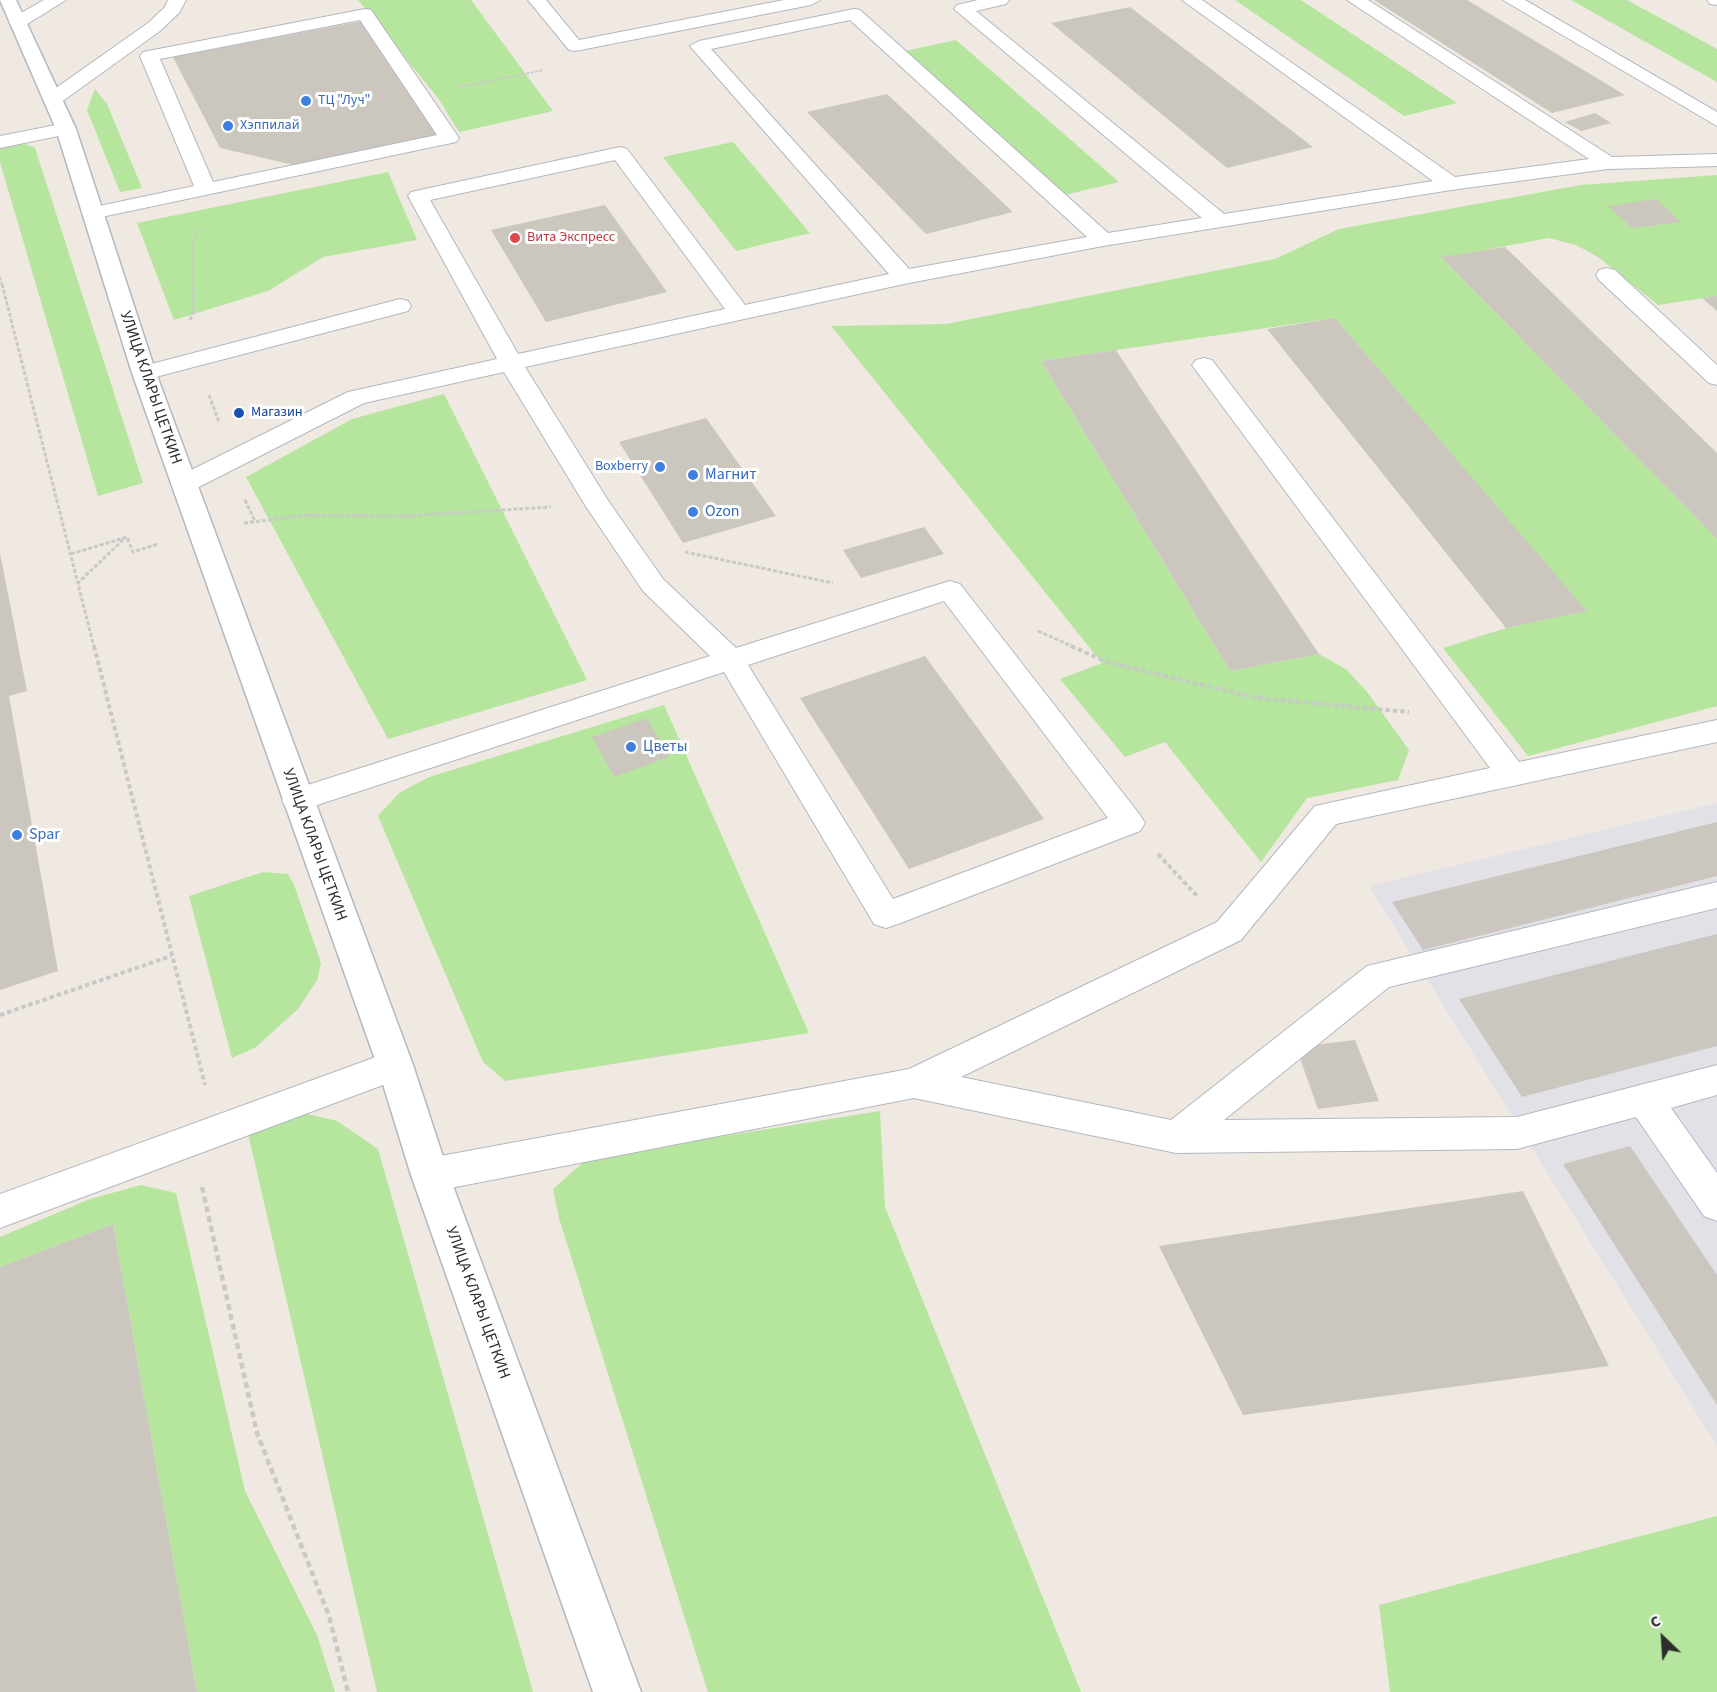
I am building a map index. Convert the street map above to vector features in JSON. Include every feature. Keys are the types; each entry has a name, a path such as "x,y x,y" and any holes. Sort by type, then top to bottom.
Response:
{"main road":[{"name":"УЛИЦА КЛАРЫ ЦЕТКИН","path":"7,0 66,129 144,373 183,484 394,1065 430,1175 617,1692"}],"lane":[{"path":"18,22 57,0"},
{"path":"53,99 154,27 173,9 177,0"},
{"path":"537,0 575,46 811,0"},
{"path":"1000,0 963,9 1219,221"},
{"path":"1191,0 1450,184"},
{"path":"1356,0 1608,163"},
{"path":"1512,0 1717,120"},
{"path":"92,213 449,138 365,14 102,64"},
{"path":"904,277 699,46 854,14 1103,240"},
{"path":"149,56 206,190"},
{"path":"0,142 66,129"},
{"path":"297,800 731,660 950,590 1129,823 886,915 731,660 653,585 598,505 511,363 418,196 620,153 739,313"},
{"path":"183,484 356,397 904,277 1103,240 1450,184 1608,163 1717,160"},
{"path":"1607,275 1717,378"},
{"path":"144,373 400,306"},
{"path":"1204,365 1512,775"},
{"path":"430,1175 914,1083 1229,931 1326,814 1717,731"},
{"path":"1176,1137 1379,976 1717,895"},
{"path":"0,1211 394,1065"},
{"path":"914,1083 1176,1137 1517,1133 1717,1080"},
{"path":"1644,1099 1717,1204"}],"path":[{"path":"0,277 171,956 257,1433 329,1616 348,1692"},
{"path":"127,537 133,552 201,532 307,514 404,516 598,505"},
{"path":"71,554 127,537"},
{"path":"77,584 127,537"},
{"path":"1129,823 1229,931"},
{"path":"0,1015 171,956"}],"shaded area":[{"path":"1717,803 1717,1446 1369,886"}],"green space":[{"path":"358,0 471,0 553,111 459,132 438,98"},
{"path":"1235,0 1301,0 1457,103 1404,116"},
{"path":"1571,0 1627,0 1717,49 1717,82"},
{"path":"956,40 1119,182 1056,197 896,53"},
{"path":"95,89 107,104 142,188 120,192 87,110"},
{"path":"733,142 810,233 736,251 663,157"},
{"path":"25,144 35,148 143,483 98,496 0,162 0,147"},
{"path":"388,172 417,240 323,257 268,291 174,320 137,223"},
{"path":"1717,175 1717,296 1658,305 1598,257 1576,245 1549,238 1442,258 1717,539 1717,706 1528,756 1443,648 1506,628 1586,611 1335,318 1041,361 1230,671 1319,654 1347,670 1368,693 1409,750 1398,780 1307,798 1261,862 1165,742 1125,757 1060,679 1102,663 831,326 946,324 1275,259 1339,229 1581,185"},
{"path":"444,394 587,680 388,739 246,477 352,419"},
{"path":"664,705 809,1033 505,1081 483,1062 378,816 399,793 429,777"},
{"path":"263,872 288,874 294,885 321,963 317,980 298,1009 256,1047 232,1058 189,896"},
{"path":"880,1111 885,1207 1081,1692 708,1692 559,1218 553,1189 588,1158"},
{"path":"303,1113 337,1121 378,1149 533,1692 377,1692 248,1133"},
{"path":"141,1185 176,1193 245,1491 317,1635 335,1692 197,1692 113,1224 0,1267 0,1237 90,1199"},
{"path":"1717,1516 1717,1692 1390,1692 1379,1605"}],"building":[{"path":"1374,0 1467,0 1625,95 1552,113"},
{"path":"1130,7 1313,147 1227,168 1051,23"},
{"name":"ТЦ \"Луч\"","path":"363,21 438,135 294,165 220,148 173,57"},
{"path":"887,94 1013,212 926,234 807,112"},
{"path":"1595,113 1611,123 1581,131 1565,122"},
{"path":"1656,199 1681,222 1632,228 1608,206"},
{"path":"605,205 667,292 546,322 491,230"},
{"path":"1505,247 1717,453 1717,539 1441,257"},
{"path":"1717,296 1717,311 1702,298"},
{"path":"1335,318 1587,611 1506,628 1267,329"},
{"path":"1116,350 1319,654 1230,671 1041,361"},
{"name":"Магнит","path":"706,418 776,516 683,543 619,442"},
{"path":"924,527 944,554 861,578 843,550"},
{"name":"Spar","path":"0,553 27,691 9,696 58,971 0,990"},
{"path":"925,656 1044,819 909,869 800,698"},
{"name":"Цветы","path":"647,718 669,757 614,777 592,737"},
{"path":"1717,822 1717,876 1423,950 1392,902"},
{"path":"1717,934 1717,1046 1522,1097 1459,999"},
{"path":"1355,1040 1379,1101 1318,1109 1296,1047"},
{"path":"1630,1146 1717,1275 1717,1405 1563,1164"},
{"path":"1523,1191 1609,1366 1243,1415 1159,1246"},
{"path":"113,1224 197,1692 0,1692 0,1267"}],"place":[{"name":"ТЦ \"Луч\"","path":"306,101"},
{"name":"Хэппилай","path":"228,126"},
{"name":"Вита Экспресс","path":"515,238"},
{"name":"Магазин","path":"239,413"},
{"name":"Boxberry","path":"660,467"},
{"name":"Магнит","path":"693,475"},
{"name":"Ozon","path":"693,512"},
{"name":"Цветы","path":"631,747"},
{"name":"Spar","path":"17,835"}]}
